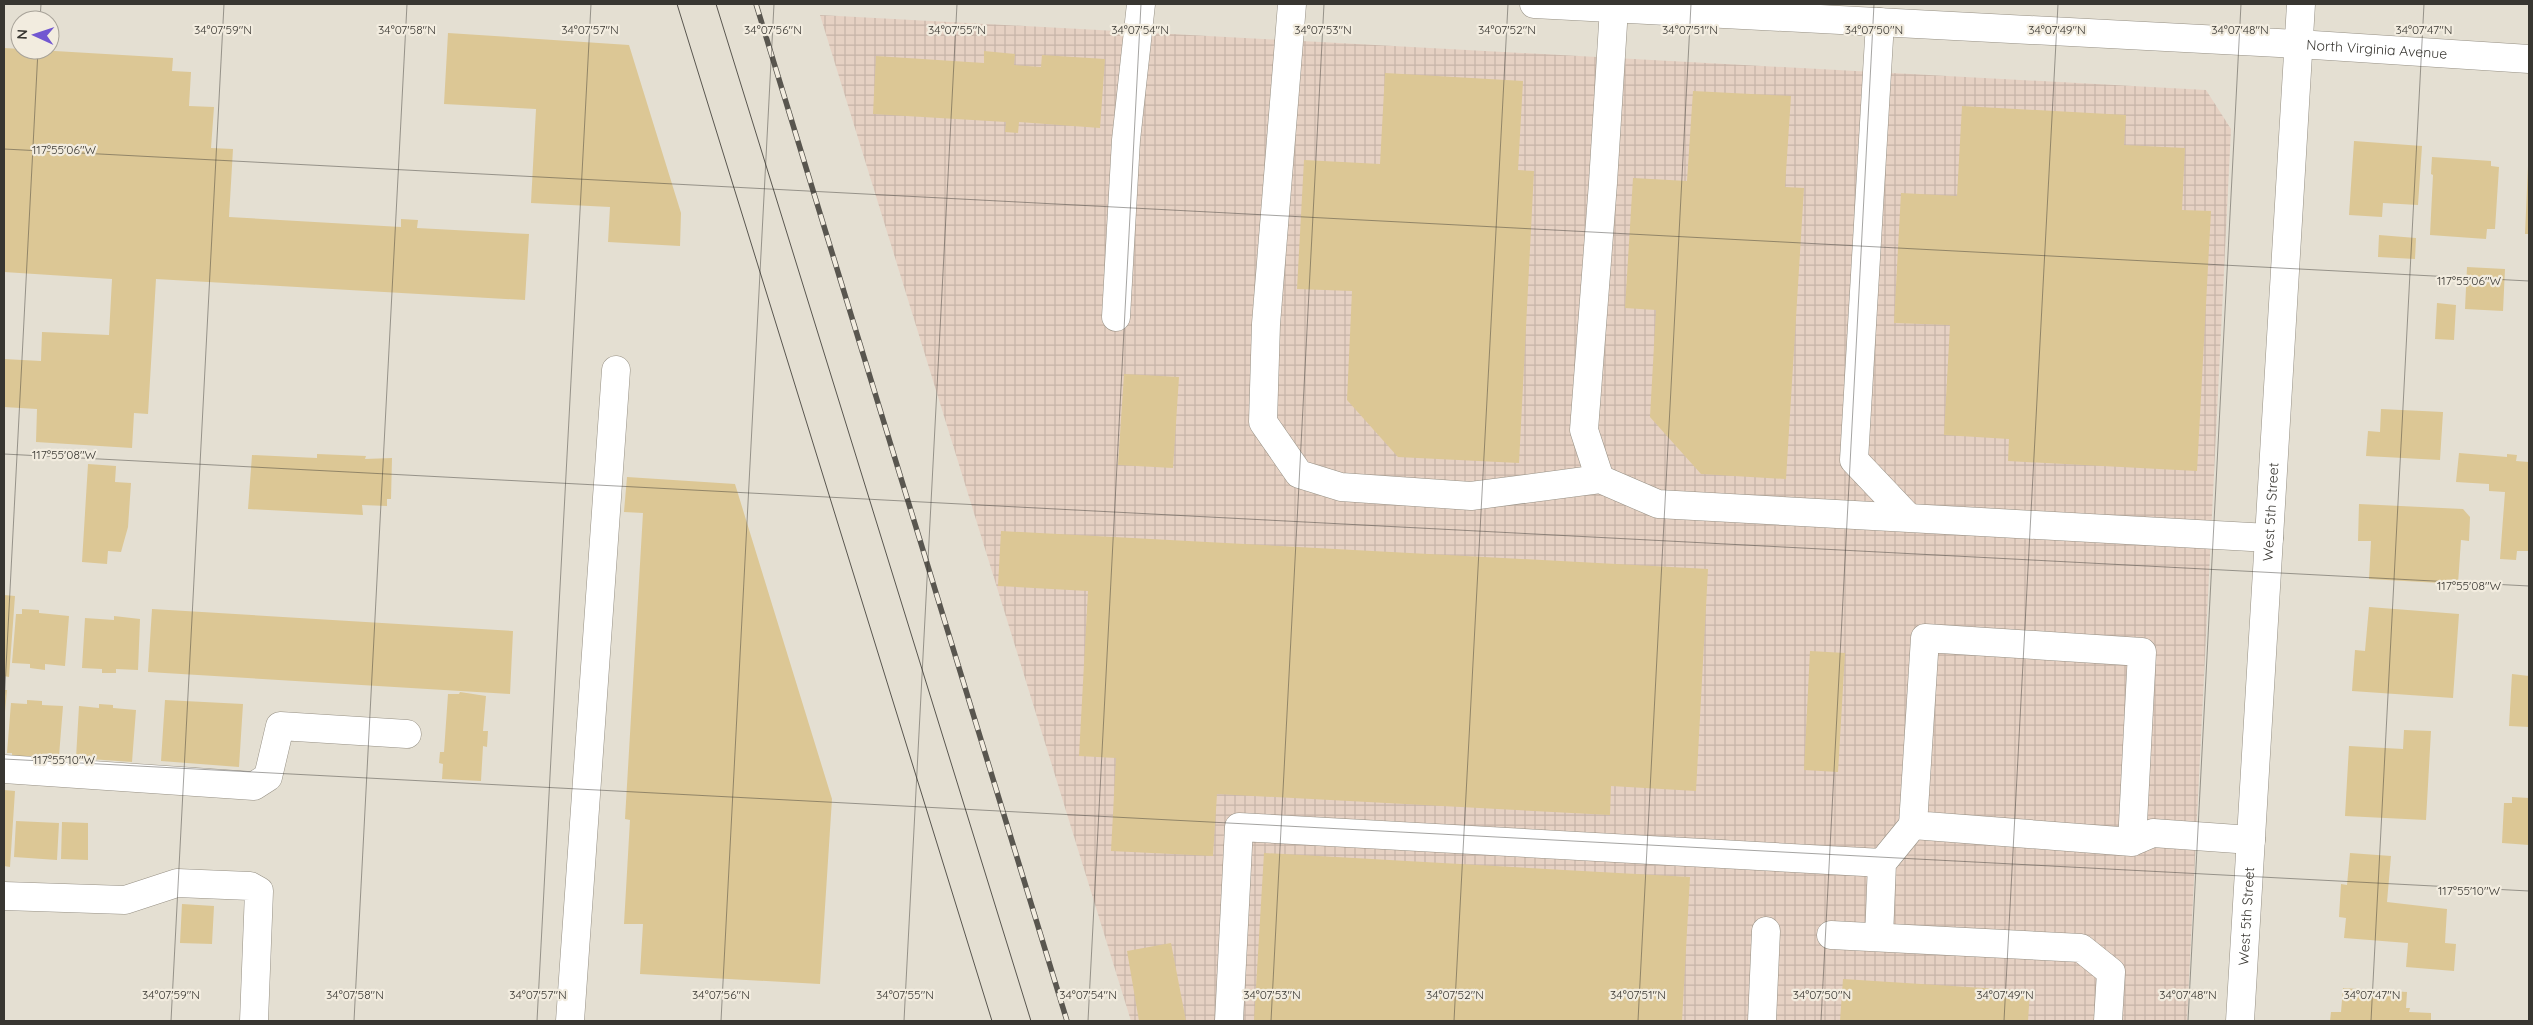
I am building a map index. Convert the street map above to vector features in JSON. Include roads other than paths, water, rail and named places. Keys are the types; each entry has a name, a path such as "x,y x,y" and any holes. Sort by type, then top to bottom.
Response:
{"street":[{"path":"1116,317 1126,140 1141,4"},
{"path":"1292,4 1266,324 1263,422 1299,474 1341,487 1471,496 1600,479 1658,504 2269,538"},
{"name":"North Virginia Avenue","path":"1534,4 2298,44 2529,59"},
{"name":"West 5th Street","path":"2240,1021 2301,4"},
{"path":"1600,479 1584,430 1614,8"},
{"path":"1880,22 1854,460 1908,517"},
{"path":"570,1021 616,370"},
{"path":"1879,937 1882,863 1913,825 1925,638 2142,652 2132,842"},
{"path":"4,769 254,786 268,777 280,726 407,734"},
{"path":"1913,825 2132,842 2153,833 2251,840"},
{"path":"1229,1021 1239,827 1882,863"},
{"path":"4,896 125,900 177,883 250,886 259,891 254,1021"},
{"path":"1762,1021 1766,931"},
{"path":"1831,935 2081,948 2111,972 2108,1021"}],"tram line":[{"path":"677,4 992,1021"},
{"path":"716,4 1031,1021"}],"railway":[{"path":"756,4 1067,1021"}]}
